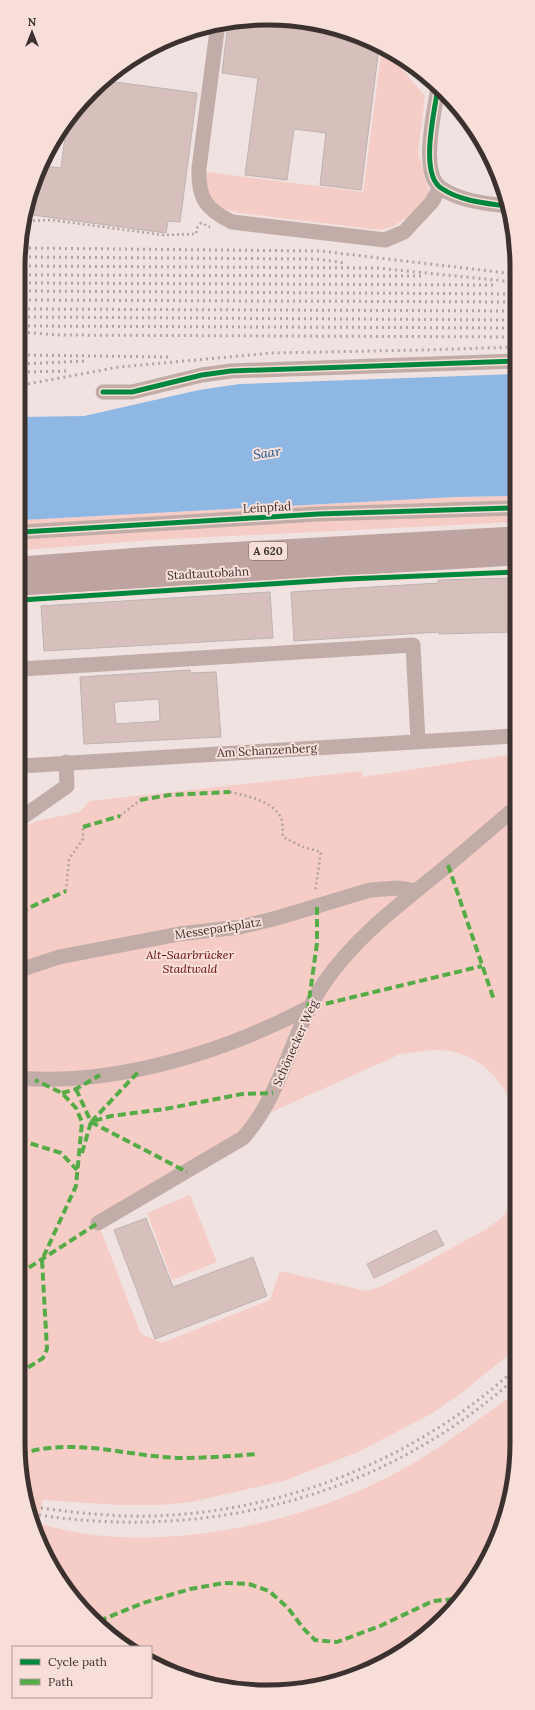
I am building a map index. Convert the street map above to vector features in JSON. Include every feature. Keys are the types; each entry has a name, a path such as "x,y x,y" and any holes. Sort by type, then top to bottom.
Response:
{"highway":[{"name":"Stadtautobahn","path":"25,567 154,557 510,538"},
{"name":"Stadtautobahn","path":"25,585 510,555"}],"street":[{"path":"217,31 199,168 199,185 203,200 218,215 232,222 385,240 404,232 432,202 440,187"},
{"path":"437,94 429,152 431,170 440,187 459,197 502,205"},
{"path":"103,392 132,392 202,375 232,371 510,361"},
{"name":"Leinpfad","path":"25,532 318,514 510,508"},
{"path":"25,669 284,658 413,645 418,741"},
{"name":"Am Schanzenberg","path":"25,766 510,736"},
{"path":"25,815 67,786 66,762"},
{"name":"Schönecker Weg","path":"98,1223 243,1138 259,1118 273,1093 308,1008 338,964 353,946 392,909 416,891 510,812"},
{"name":"Messeparkplatz","path":"25,968 59,957 179,934 240,927 317,907 370,890 398,888 416,891"},
{"path":"25,1078 53,1079 140,1070 231,1043 308,1008"}],"path":[{"path":"30,221 52,220 163,235 196,234 197,228 201,223 213,228"},
{"path":"230,792 262,801 272,807 280,816 283,837 303,847 321,852 315,893 317,907"},
{"path":"120,816 140,800"},
{"path":"66,891 69,859 83,839 83,827"}],"green space":[{"path":"381,56 388,57 396,62 425,96 418,152 429,191 427,198 409,216 394,226 380,230 231,211 217,205 209,196 207,172 363,192"},
{"path":"510,496 510,522 152,540 25,550 25,520 455,497"},
{"name":"Alt-Saarbrücker Stadtwald","path":"510,755 510,1099 495,1077 484,1066 469,1057 452,1051 432,1050 400,1054 265,1115 98,1223 141,1334 162,1343 270,1300 280,1271 366,1291 383,1286 488,1228 502,1217 510,1208 510,1354 464,1391 431,1414 358,1452 284,1481 191,1502 159,1505 119,1505 43,1500 38,1521 33,1505 27,1474 25,1442 25,827 37,821 80,812 90,801 362,771 362,777"},
{"path":"190,1195 217,1262 172,1280 147,1213"},
{"name":"Alt-Saarbrücker Stadtwald","path":"510,1397 510,1442 508,1474 505,1490 502,1505 492,1535 478,1564 450,1602 415,1635 389,1653 375,1660 360,1667 330,1677 299,1683 268,1685 236,1683 205,1677 175,1667 152,1656 152,1646 136,1646 108,1625 85,1602 57,1564 39,1523 79,1533 123,1537 170,1537 216,1532 263,1522 308,1510 350,1495 405,1468 452,1439"}],"water":[{"name":"Saar","path":"510,374 510,496 455,497 25,520 25,417 84,416 199,390 240,384"}],"building":[{"path":"268,25 299,27 330,33 360,43 378,52 361,190 320,185 326,133 294,129 287,180 245,175 258,78 222,73 227,29 236,27"},
{"path":"112,82 197,93 180,222 168,221 166,233 31,215 34,203 37,203 39,188 47,166 61,168 65,134 85,108"},
{"path":"510,578 510,632 439,634 439,632 294,641 291,592 438,583 438,580"},
{"path":"270,592 273,638 44,651 41,606"},
{"path":"190,670 191,673 216,672 221,737 84,744 80,677","holes":["159,699 160,721 116,724 114,702"]},
{"path":"146,1218 173,1287 253,1257 267,1296 155,1339 114,1230"},
{"path":"436,1230 444,1245 374,1278 367,1264"}],"railway":[{"path":"26,248 320,251 510,273"},
{"path":"26,257 316,259 345,263"},
{"path":"25,266 377,268 510,281"},
{"path":"25,275 423,276"},
{"path":"25,283 495,285"},
{"path":"25,291 510,294"},
{"path":"25,300 510,302"},
{"path":"25,309 510,311"},
{"path":"25,317 510,320"},
{"path":"25,326 510,328"},
{"path":"25,332 57,335 510,337"},
{"path":"25,384 119,367 272,353 510,347"},
{"path":"25,355 168,357"},
{"path":"25,364 85,361"},
{"path":"25,372 68,371"},
{"path":"41,1508 96,1514 152,1516 201,1512 250,1504 298,1492 345,1476 390,1455 433,1431 474,1403 510,1374"},
{"path":"39,1515 103,1521 166,1521 229,1514 290,1501 350,1481 407,1454 461,1421 510,1383"}],"marked path":[{"path":"140,800 169,795 230,792"},
{"path":"83,827 120,816"},
{"path":"448,865 494,1000"},
{"path":"25,910 66,891"},
{"path":"317,907 317,943 308,1008 482,966"},
{"path":"91,1122 140,1070"},
{"path":"62,1093 76,1089 100,1075"},
{"path":"25,1370 43,1358 47,1349 42,1260 76,1186 82,1122 76,1108 62,1093 35,1080"},
{"path":"76,1089 91,1122 187,1172"},
{"path":"82,1153 91,1122 111,1116 165,1109 242,1094 273,1093"},
{"path":"25,1142 61,1153 77,1170"},
{"path":"25,1270 98,1223"},
{"path":"26,1453 40,1449 80,1447 159,1457 179,1458 258,1454"},
{"path":"102,1620 143,1603 190,1589 224,1583 249,1584 269,1591 288,1608 303,1628 315,1640 337,1642 380,1626 433,1601 452,1599"}],"cycle path":[{"path":"437,94 430,140 431,169 434,180 441,188 456,196 472,201 502,206"},
{"path":"103,392 132,392 202,375 231,371 510,361"},
{"path":"25,532 318,514 510,508"},
{"path":"25,600 347,579 510,572"}]}
